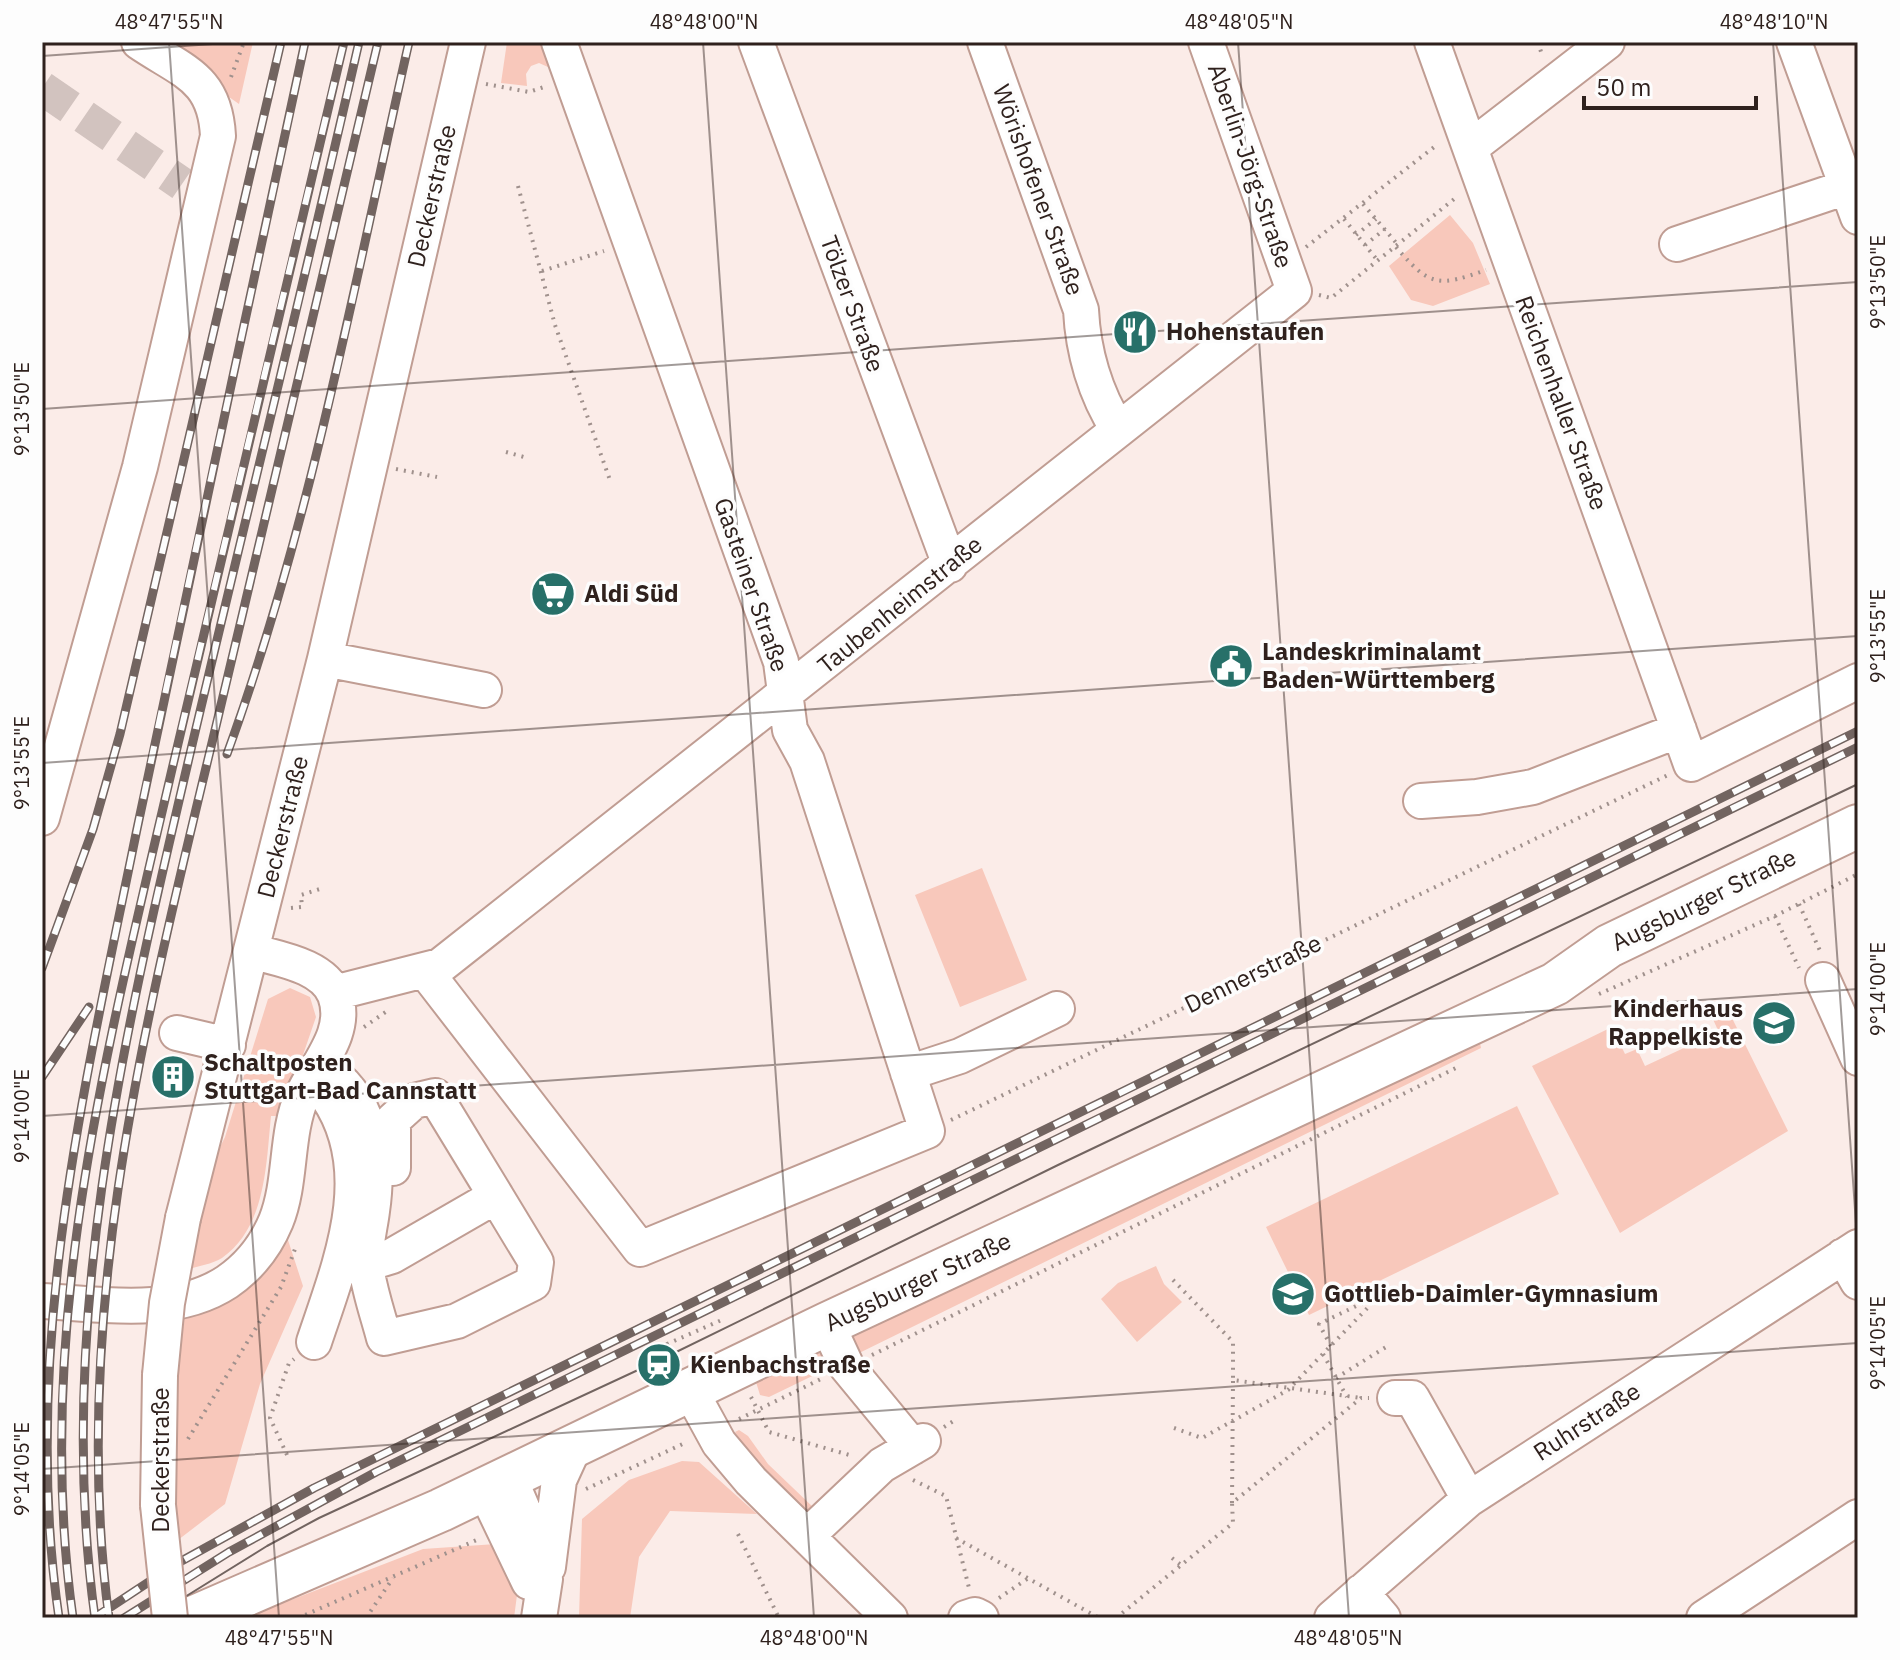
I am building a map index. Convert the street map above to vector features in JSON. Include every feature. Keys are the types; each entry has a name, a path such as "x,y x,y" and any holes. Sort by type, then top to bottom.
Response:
{"main road":[{"name":"Augsburger Straße","path":"1572,991 1609,946 1858,826"},
{"name":"Augsburger Straße","path":"192,1618 396,1531 827,1324 1617,971 1858,858"}],"street":[{"path":"42,818 140,467 193,190 218,136 217,108 207,88 139,42"},
{"name":"Deckerstraße","path":"170,1618 158,1505 160,1375 167,1303 183,1218 325,659 468,42"},
{"name":"Gasteiner Straße","path":"559,42 572,79 586,162 630,242 781,662 790,730 807,761 927,1131"},
{"name":"Tölzer Straße","path":"756,42 950,565"},
{"name":"Wörishofener Straße","path":"985,42 1081,310 1082,339 1104,407 1118,429"},
{"name":"Aberlin-Jörg-Straße","path":"1206,42 1294,291"},
{"name":"Reichenhaller Straße","path":"1432,42 1691,764"},
{"path":"1470,148 1607,42"},
{"path":"1677,244 1853,202 1794,42"},
{"name":"Taubenheimstraße","path":"426,972 440,966 785,696 1294,291"},
{"path":"325,659 484,690"},
{"path":"1691,764 1858,681"},
{"path":"1421,801 1477,797 1533,787 1679,730"},
{"path":"42,1301 127,1305 183,1301 207,1293 241,1271 255,1257 277,1219 295,1115 320,1064 337,1016 334,993 317,974 251,951"},
{"path":"334,993 426,972 640,1249 927,1131"},
{"path":"1837,989 1858,1058"},
{"path":"908,1073 960,1056 1057,1009"},
{"path":"177,1033 228,1045"},
{"path":"320,1064 337,1075 361,1108 373,1138 379,1260 384,1338 457,1321 533,1283 536,1262 435,1096 414,1101 393,1120 379,1260"},
{"path":"314,1342 347,1242 353,1184 350,1147 320,1064"},
{"path":"379,1260 496,1196"},
{"name":"Ruhrstraße","path":"1332,1618 1469,1499 1853,1262"},
{"path":"807,1536 882,1465 918,1444 847,1367 827,1324"},
{"path":"690,1390 712,1431 751,1481 890,1618"},
{"path":"1395,1398 1412,1398 1469,1499"},
{"path":"542,1602 553,1553 559,1480 575,1445"},
{"path":"496,1483 528,1519 542,1602"},
{"path":"1704,1618 1858,1517"},
{"path":"1361,1592 1383,1618"}],"path":[{"path":"1538,42 1544,61"},
{"path":"460,78 529,92 572,79"},
{"path":"1456,109 1442,121 1440,142 1431,152 1298,253 1294,291 1331,298 1482,180"},
{"path":"518,186 555,325 611,483"},
{"path":"1363,204 1424,275 1449,284 1510,261"},
{"path":"1344,219 1378,261"},
{"path":"1356,235 1376,219"},
{"path":"1365,245 1385,229"},
{"path":"542,271 630,242"},
{"path":"506,452 524,457"},
{"path":"370,463 437,477"},
{"name":"Dennerstraße","path":"927,1131 1691,764"},
{"path":"1572,991 1775,916 1858,874"},
{"path":"1775,916 1808,988 1837,989 1799,904"},
{"path":"320,1064 413,992 426,972"},
{"path":"580,1492 847,1367 1466,1063"},
{"path":"186,1443 281,1287 297,1244"},
{"path":"1116,1618 1233,1523 1233,1342 1173,1280"},
{"path":"1381,1294 1386,1304"},
{"path":"1331,1346 1319,1324 1381,1294"},
{"path":"1174,1428 1202,1438 1288,1390 1381,1294"},
{"path":"287,1455 270,1418 289,1363 314,1342"},
{"path":"1336,1378 1386,1347"},
{"path":"1323,1354 1347,1397"},
{"path":"1233,1380 1347,1397 1395,1398"},
{"path":"1232,1503 1361,1398"},
{"path":"946,1496 974,1617 1030,1577"},
{"path":"738,1534 779,1618"},
{"path":"956,1538 1030,1577 1090,1616 1099,1618"},
{"path":"1172,1558 1181,1565"},
{"path":"298,1618 394,1576 366,1618"}],"shaded area":[{"path":"150,42 253,42 239,104"},
{"path":"507,42 548,42 551,61 548,67 539,63 531,66 526,74 527,86 501,83"},
{"path":"1450,215 1473,243 1490,284 1433,306 1411,300 1389,266"},
{"path":"982,868 1027,980 960,1007 915,895"},
{"path":"290,988 310,997 316,1017 282,1116 271,1116 265,1174 256,1212 237,1245 222,1258 187,1270 205,1177 225,1137 268,999"},
{"path":"1728,1010 1788,1131 1620,1233 1532,1066 1612,1027 1625,1054 1637,1049 1645,1066 1699,1041 1702,1047 1721,1037 1712,1017"},
{"path":"1480,1043 1481,1048 849,1358 841,1338"},
{"path":"1517,1106 1559,1194 1309,1315 1266,1227"},
{"path":"287,1237 303,1286 260,1384 225,1504 178,1540 165,1434 176,1315"},
{"path":"1156,1266 1164,1284 1182,1302 1137,1342 1101,1299 1118,1283"},
{"path":"829,1347 837,1364 769,1397 760,1395 756,1382"},
{"path":"739,1430 748,1436 768,1464 815,1509 811,1516 760,1470 735,1432"},
{"path":"682,1461 699,1462 757,1514 670,1511 639,1557 630,1618 579,1618 582,1519 629,1480"},
{"path":"496,1544 517,1595 514,1618 219,1618 291,1600 423,1549"}],"tunnel":[{"path":"42,88 182,184"}],"tram line":[{"path":"151,1618 267,1546 319,1518 666,1357 1058,1165 1858,784"}],"railway":[{"path":"42,968 93,829 120,734 281,42"},
{"path":"59,1618 49,1518 47,1419 53,1320 79,1123 157,731 305,42"},
{"path":"73,1618 63,1510 62,1402 69,1295 83,1188 124,976 344,42"},
{"path":"95,1618 85,1507 84,1396 90,1286 122,1066 168,849 359,42"},
{"path":"109,1618 99,1505 99,1392 107,1280 121,1168 164,946 378,42"},
{"path":"227,754 257,667 307,490 409,42"},
{"path":"94,1618 176,1564 314,1488 1858,731"},
{"path":"124,1618 229,1552 376,1472 1858,747"},
{"path":"42,1077 89,1007"}],"place":[{"name":"Hohenstaufen","path":"1135,332"},
{"name":"Aldi Süd","path":"553,594"},
{"name":"Landeskriminalamt Baden-Württemberg","path":"1231,666"},
{"name":"Kinderhaus Rappelkiste","path":"1774,1023"},
{"name":"Schaltposten Stuttgart-Bad Cannstatt","path":"173,1077"},
{"name":"Gottlieb-Daimler-Gymnasium","path":"1293,1294"},
{"name":"Kienbachstraße","path":"659,1365"}]}
